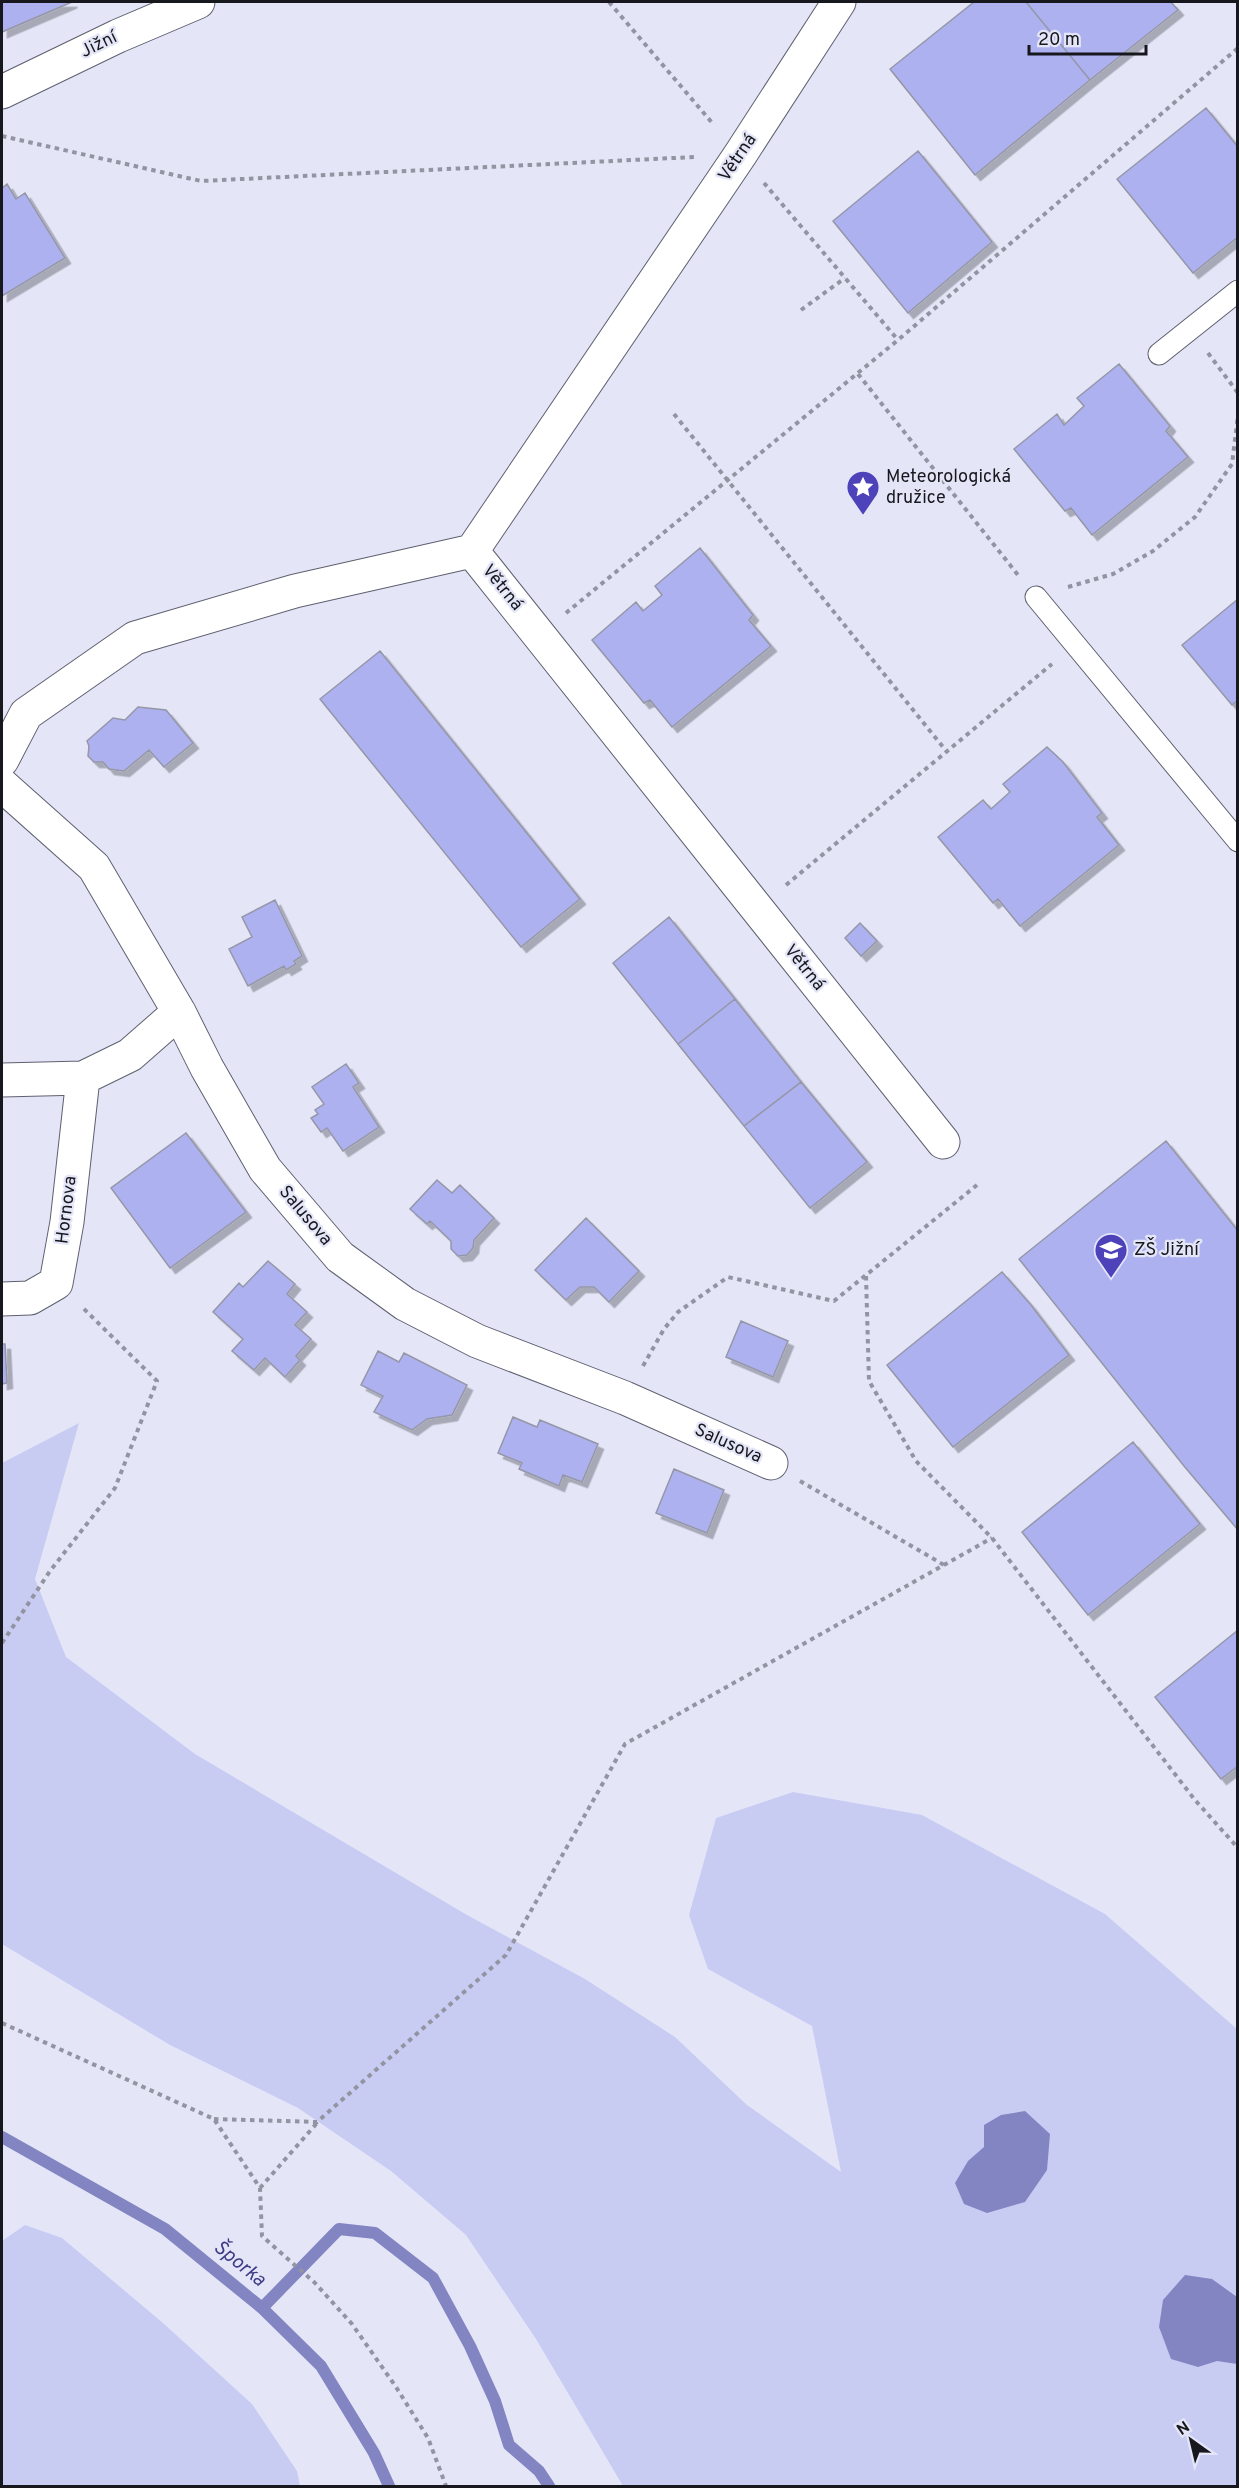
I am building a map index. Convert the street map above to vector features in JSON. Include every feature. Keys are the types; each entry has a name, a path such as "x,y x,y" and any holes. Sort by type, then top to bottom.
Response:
{"street":[{"name":"Jižní","path":"2,93 118,36 198,2"},
{"name":"Větrná","path":"839,2 740,155 472,551 943,1142"},
{"path":"2,760 26,714 135,638 296,591 472,551"},
{"name":"Salusova","path":"2,785 94,867 179,1012 207,1068 265,1169 340,1257 405,1304 477,1341 624,1398 771,1463"},
{"path":"2,1080 83,1078 130,1055 179,1012"},
{"name":"Hornova","path":"56,1283 67,1222 83,1078"},
{"path":"2,1299 30,1298 56,1283"}],"lane":[{"path":"1159,354 1238,291"},
{"path":"1036,597 1238,841"}],"path":[{"path":"609,2 898,340"},
{"path":"540,634 858,374 1238,48"},
{"path":"2,136 201,181 740,155"},
{"path":"801,310 845,278"},
{"path":"1190,329 1238,393"},
{"path":"858,374 1036,597 1113,574 1153,551 1195,517 1232,464 1238,416"},
{"path":"674,414 947,752"},
{"path":"757,909 1075,645"},
{"path":"624,1398 664,1329 678,1312 728,1277 834,1301 977,1185"},
{"path":"866,1275 869,1381 916,1461 992,1538 1195,1800 1238,1848"},
{"path":"2,1643 50,1570 115,1488 158,1381 56,1283"},
{"path":"771,1463 944,1566"},
{"path":"260,2188 317,2122 506,1955 625,1744 992,1538"},
{"path":"2,2023 214,2119 317,2122"},
{"path":"214,2119 260,2188 262,2236 315,2283 352,2324 428,2438 446,2487"}],"shaded area":[{"path":"79,1423 35,1579 66,1657 195,1754 467,1915 585,1979 675,2037 747,2105 841,2172 812,2026 708,1969 689,1915 716,1818 793,1792 922,1815 1105,1914 1237,2029 1237,2486 623,2486 536,2339 466,2235 391,2171 298,2108 170,2045 2,1944 2,1463"},
{"path":"1025,2111 1050,2134 1047,2170 1025,2202 987,2213 964,2204 955,2183 968,2161 984,2147 984,2125 1001,2115"},
{"path":"25,2225 62,2238 163,2323 252,2404 297,2471 300,2486 2,2486 2,2241"},
{"path":"1185,2275 1212,2279 1237,2297 1237,2364 1217,2361 1198,2367 1171,2359 1159,2327 1163,2300"}],"building":[{"path":"2,2 72,2 2,32"},
{"path":"974,2 1026,2 1090,80 975,175 890,69"},
{"path":"1026,2 1171,2 1178,10 1090,80"},
{"path":"1206,108 1238,147 1238,237 1193,273 1117,179"},
{"path":"918,151 992,242 908,313 833,221"},
{"path":"7,184 16,199 25,193 65,258 2,296 2,188"},
{"path":"1119,364 1170,426 1166,431 1188,457 1092,535 1071,508 1065,511 1014,449 1057,414 1064,425 1084,406 1077,398"},
{"path":"700,548 753,615 749,620 771,646 672,727 650,700 644,703 592,640 636,602 643,611 662,595 655,586"},
{"path":"1238,599 1238,700 1232,705 1182,645"},
{"path":"380,651 580,899 521,947 320,699"},
{"path":"138,707 166,710 193,743 164,767 149,750 124,771 109,769 103,762 94,762 88,756 87,741 113,718 125,720"},
{"path":"1047,747 1063,762 1102,813 1097,817 1119,845 1020,926 998,899 993,903 938,837 983,800 991,809 1010,792 1003,784"},
{"path":"275,900 302,956 294,961 296,964 286,970 284,966 248,986 229,949 252,937 242,917"},
{"path":"669,917 735,999 678,1044 613,963"},
{"path":"860,923 877,941 861,956 845,938"},
{"path":"735,999 801,1082 744,1126 678,1044"},
{"path":"346,1064 359,1083 353,1087 379,1127 343,1151 327,1128 321,1132 311,1118 318,1114 315,1110 324,1104 312,1087"},
{"path":"801,1082 867,1162 810,1208 744,1126"},
{"path":"186,1133 246,1212 170,1268 111,1188"},
{"path":"1166,1141 1238,1231 1238,1530 1019,1259"},
{"path":"437,1180 452,1193 460,1185 494,1218 474,1240 473,1248 467,1255 458,1256 451,1249 451,1241 430,1221 427,1224 410,1209"},
{"path":"586,1218 639,1271 609,1302 594,1287 580,1287 566,1300 535,1270"},
{"path":"268,1261 295,1284 287,1294 307,1312 295,1325 311,1339 296,1356 300,1360 285,1377 265,1358 254,1370 232,1351 243,1339 213,1312 239,1283 243,1287"},
{"path":"1002,1272 1031,1305 1069,1355 953,1447 887,1365"},
{"path":"741,1321 788,1341 773,1377 726,1357"},
{"path":"2,1344 5,1344 7,1383 2,1384"},
{"path":"378,1351 399,1362 404,1353 467,1385 452,1415 427,1419 412,1430 374,1412 383,1396 361,1385"},
{"path":"513,1417 537,1427 540,1420 598,1444 582,1482 563,1475 559,1486 519,1469 522,1463 498,1453"},
{"path":"1133,1442 1200,1524 1088,1615 1022,1532"},
{"path":"674,1469 724,1490 707,1533 656,1513"},
{"path":"1238,1630 1238,1766 1221,1779 1155,1697"}],"waterway":[{"name":"Šporka","path":"2,2137 165,2229 262,2308 321,2366 374,2453 389,2486"},
{"path":"262,2308 339,2229 375,2233 433,2278 470,2346 495,2401 509,2445 539,2471 549,2486"}],"place":[{"name":"Meteorologická družice","path":"863,516"},
{"name":"ZŠ Jižní","path":"1111,1279"}]}
